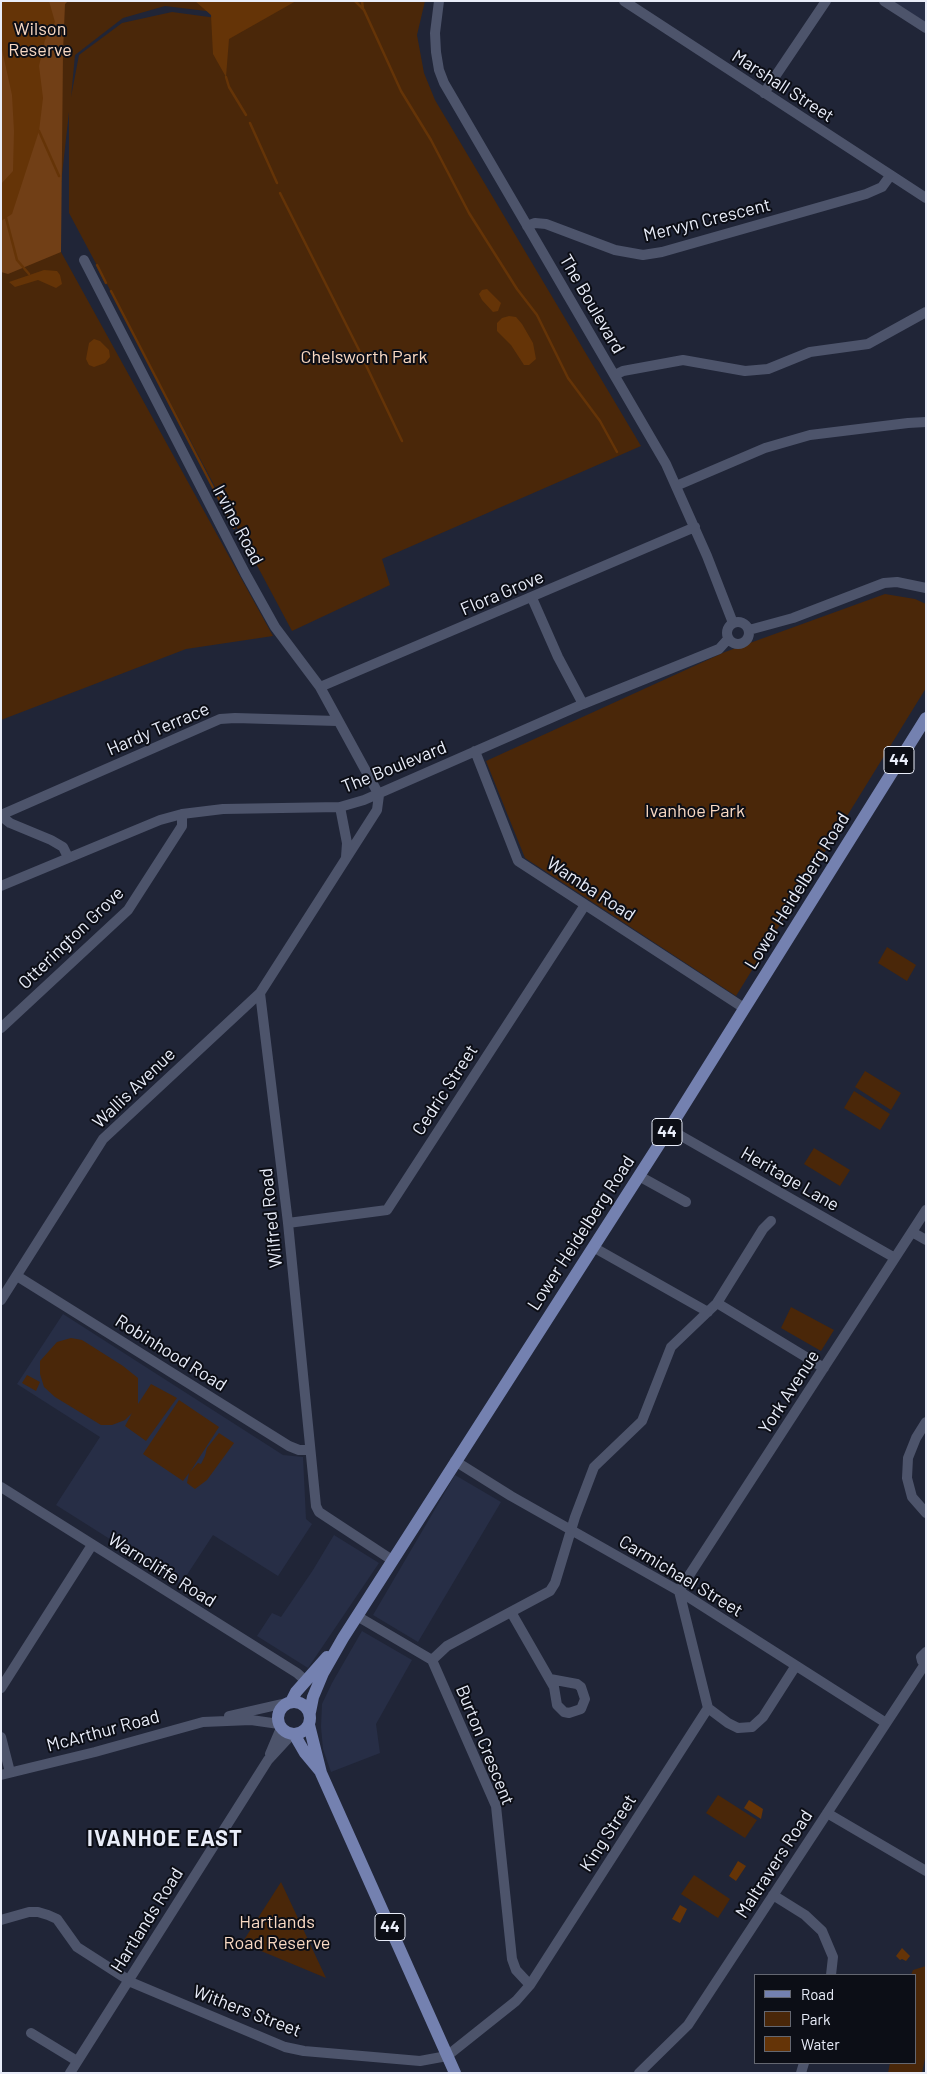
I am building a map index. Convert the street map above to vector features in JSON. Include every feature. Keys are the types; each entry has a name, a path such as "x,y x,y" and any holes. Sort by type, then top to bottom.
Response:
{"main road":[{"name":"Lower Heidelberg Road","path":"310,1712 313,1697 343,1638 669,1129 926,718"},
{"name":"Lower Heidelberg Road","path":"288,1702 343,1638"},
{"path":"288,1702 302,1703 310,1712"},
{"name":"44","path":"288,1702 280,1709 278,1716 286,1730 321,1773"},
{"name":"44","path":"310,1712 309,1725 321,1773 455,2073"},
{"path":"286,1730 303,1732 309,1725"}],"street":[{"name":"The Boulevard","path":"439,1 434,33 439,70 451,95 653,440 695,527 733,623"},
{"name":"Marshall Street","path":"624,1 926,198"},
{"path":"764,93 826,1"},
{"path":"884,1 926,28"},
{"name":"Mervyn Crescent","path":"527,226 535,223 546,224 615,250 630,254 652,253 866,194 882,187 890,176"},
{"name":"Irvine Road","path":"84,260 242,567 275,627 320,687 379,795"},
{"path":"615,375 623,371 683,360 746,371 768,369 810,352 868,344 926,312"},
{"path":"676,486 764,448 810,435 926,422"},
{"name":"Flora Grove","path":"320,687 695,527"},
{"path":"749,630 793,618 884,583 898,582 926,588"},
{"path":"532,598 558,657 583,704"},
{"path":"733,623 744,624 749,630 749,637 741,645 734,644 728,639 728,628 733,623"},
{"name":"The Boulevard","path":"1,886 160,820 182,814 223,809 340,807 379,795 583,704 714,651 728,639"},
{"name":"Hardy Terrace","path":"1,815 220,719 337,721"},
{"name":"Wamba Road","path":"475,751 518,861 744,1008"},
{"path":"260,993 377,810 379,795"},
{"path":"340,807 346,843 346,858"},
{"name":"Otterington Grove","path":"1,1028 128,910 182,826 182,814"},
{"path":"1,815 10,823 63,847 68,857"},
{"name":"Cedric Street","path":"288,1222 387,1210 585,905"},
{"name":"Wilfred Road","path":"260,993 288,1222 316,1506 319,1512 392,1560"},
{"name":"Wallis Avenue","path":"1,1300 103,1139 260,993"},
{"name":"Heritage Lane","path":"669,1129 895,1258"},
{"path":"639,1176 686,1202"},
{"name":"York Avenue","path":"679,1592 926,1210"},
{"path":"357,1616 432,1660 447,1646 550,1591 555,1583 571,1529 594,1467 642,1421 671,1347 717,1303 763,1229 771,1222"},
{"path":"912,1232 926,1240"},
{"path":"593,1247 708,1312"},
{"name":"Robinhood Road","path":"17,1276 289,1446 299,1450 310,1450"},
{"path":"717,1303 824,1368"},
{"path":"926,1422 916,1438 908,1458 907,1478 912,1497 926,1513"},
{"name":"Carmichael Street","path":"456,1462 679,1592 886,1723"},
{"name":"Warncliffe Road","path":"1,1487 297,1673 306,1681"},
{"path":"1,1688 92,1545"},
{"path":"679,1592 708,1708 728,1724 738,1728 752,1727 763,1717 795,1666"},
{"path":"511,1612 550,1679"},
{"path":"925,1664 921,1657 926,1652"},
{"name":"Burton Crescent","path":"432,1660 496,1806 512,1959 516,1970 530,1985"},
{"name":"Maltravers Road","path":"639,2073 688,2025 925,1664"},
{"name":"McArthur Road","path":"6,1773 257,1708 288,1702"},
{"name":"King Street","path":"447,2056 516,2001 530,1985 708,1708"},
{"name":"McArthur Road","path":"214,1720 251,1720 286,1730"},
{"name":"Hartlands Road","path":"70,2073 286,1730"},
{"path":"1,1737 6,1773"},
{"path":"827,1813 926,1871"},
{"path":"773,1895 805,1915 822,1931 833,1957 831,1974"},
{"name":"Withers Street","path":"1,1920 28,1912 48,1914 57,1919 77,1947 129,1980 295,2050 420,2061 447,2056"},
{"path":"31,2034 77,2061"}],"shaded area":[{"path":"892,1 926,1 926,23"},
{"path":"63,1314 283,1455 303,1457 306,1519 312,1524 278,1576 213,1535 181,1584 56,1505 100,1437 17,1384"},
{"path":"455,1475 501,1502 418,1642 373,1615"},
{"path":"334,1535 379,1563 308,1668 257,1636 272,1613 281,1617"},
{"path":"362,1631 412,1660 376,1724 380,1753 331,1772 323,1749 321,1727 322,1704"}],"green space":[{"name":"Chelsworth Park","path":"1,1 283,1 239,15 165,6 123,18 75,55 71,97 79,55 122,23 172,12 239,21 295,1 425,1 417,35 424,73 435,100 641,446 382,559 390,585 292,631 69,213 69,112 59,202 61,252 273,636 186,649 1,720"},
{"name":"Wilson Reserve","path":"1,1 68,1 65,4 63,52 61,252 8,274 1,272"},
{"name":"Ivanhoe Park","path":"885,594 915,599 926,604 926,688 736,996 525,858 486,761 725,652"},
{"path":"887,947 916,965 907,981 878,963"},
{"path":"865,1071 901,1093 891,1110 855,1087"},
{"path":"854,1091 890,1114 880,1130 844,1108"},
{"path":"814,1148 850,1170 840,1186 804,1164"},
{"path":"791,1307 834,1330 821,1351 781,1328"},
{"path":"71,1338 82,1340 123,1366 138,1378 138,1404 151,1384 177,1398 146,1441 125,1426 132,1413 125,1420 112,1425 101,1425 55,1397 44,1387 40,1374 40,1361 57,1342"},
{"path":"27,1375 40,1382 36,1391 22,1383"},
{"path":"179,1400 219,1427 190,1472 198,1463 201,1464 207,1448 219,1433 234,1443 207,1480 195,1489 187,1483 189,1473 183,1481 143,1454"},
{"path":"718,1795 757,1820 745,1838 706,1813"},
{"path":"694,1875 730,1899 718,1918 681,1894"},
{"name":"Hartlands Road Reserve","path":"281,1882 326,1978 242,1943"},
{"path":"926,1966 926,2053 922,2073 888,2073 890,2064 917,2064 917,1974 911,1974 913,1970"}],"water":[{"path":"1,1 49,1 55,22 45,40 39,66 43,98 39,131 12,214 1,221 1,184 13,171 14,131 12,95 1,45"},
{"path":"195,1 296,1 229,39 226,77 213,54 211,15"},
{"path":"44,270 57,271 62,284 56,288 38,280 15,287 9,282"},
{"path":"487,289 501,303 498,311 493,312 479,294 482,290"},
{"path":"516,317 533,343 536,359 529,365 524,365 511,345 497,331 497,323 502,318"},
{"path":"94,339 100,341 109,350 110,357 105,363 94,367 89,365 86,359 89,343"},
{"path":"749,1800 763,1809 761,1819 744,1808"},
{"path":"738,1861 746,1866 736,1881 729,1876"},
{"path":"680,1905 687,1909 680,1923 672,1919"},
{"path":"902,1948 910,1956 906,1961 900,1960 896,1956"}],"waterway":[{"path":"355,1 364,10 401,91 431,140 469,213 517,289 537,315 568,378 600,421 617,452"},
{"path":"362,1 363,9"},
{"path":"226,77 229,87 246,115"},
{"path":"250,123 277,183"},
{"path":"39,131 59,176"},
{"path":"280,193 360,352"},
{"path":"6,218 17,260 29,274"},
{"path":"97,265 106,283"},
{"path":"111,291 234,528"},
{"path":"364,361 402,441"}],"district":[{"name":"IVANHOE EAST","path":"165,1839"}]}
